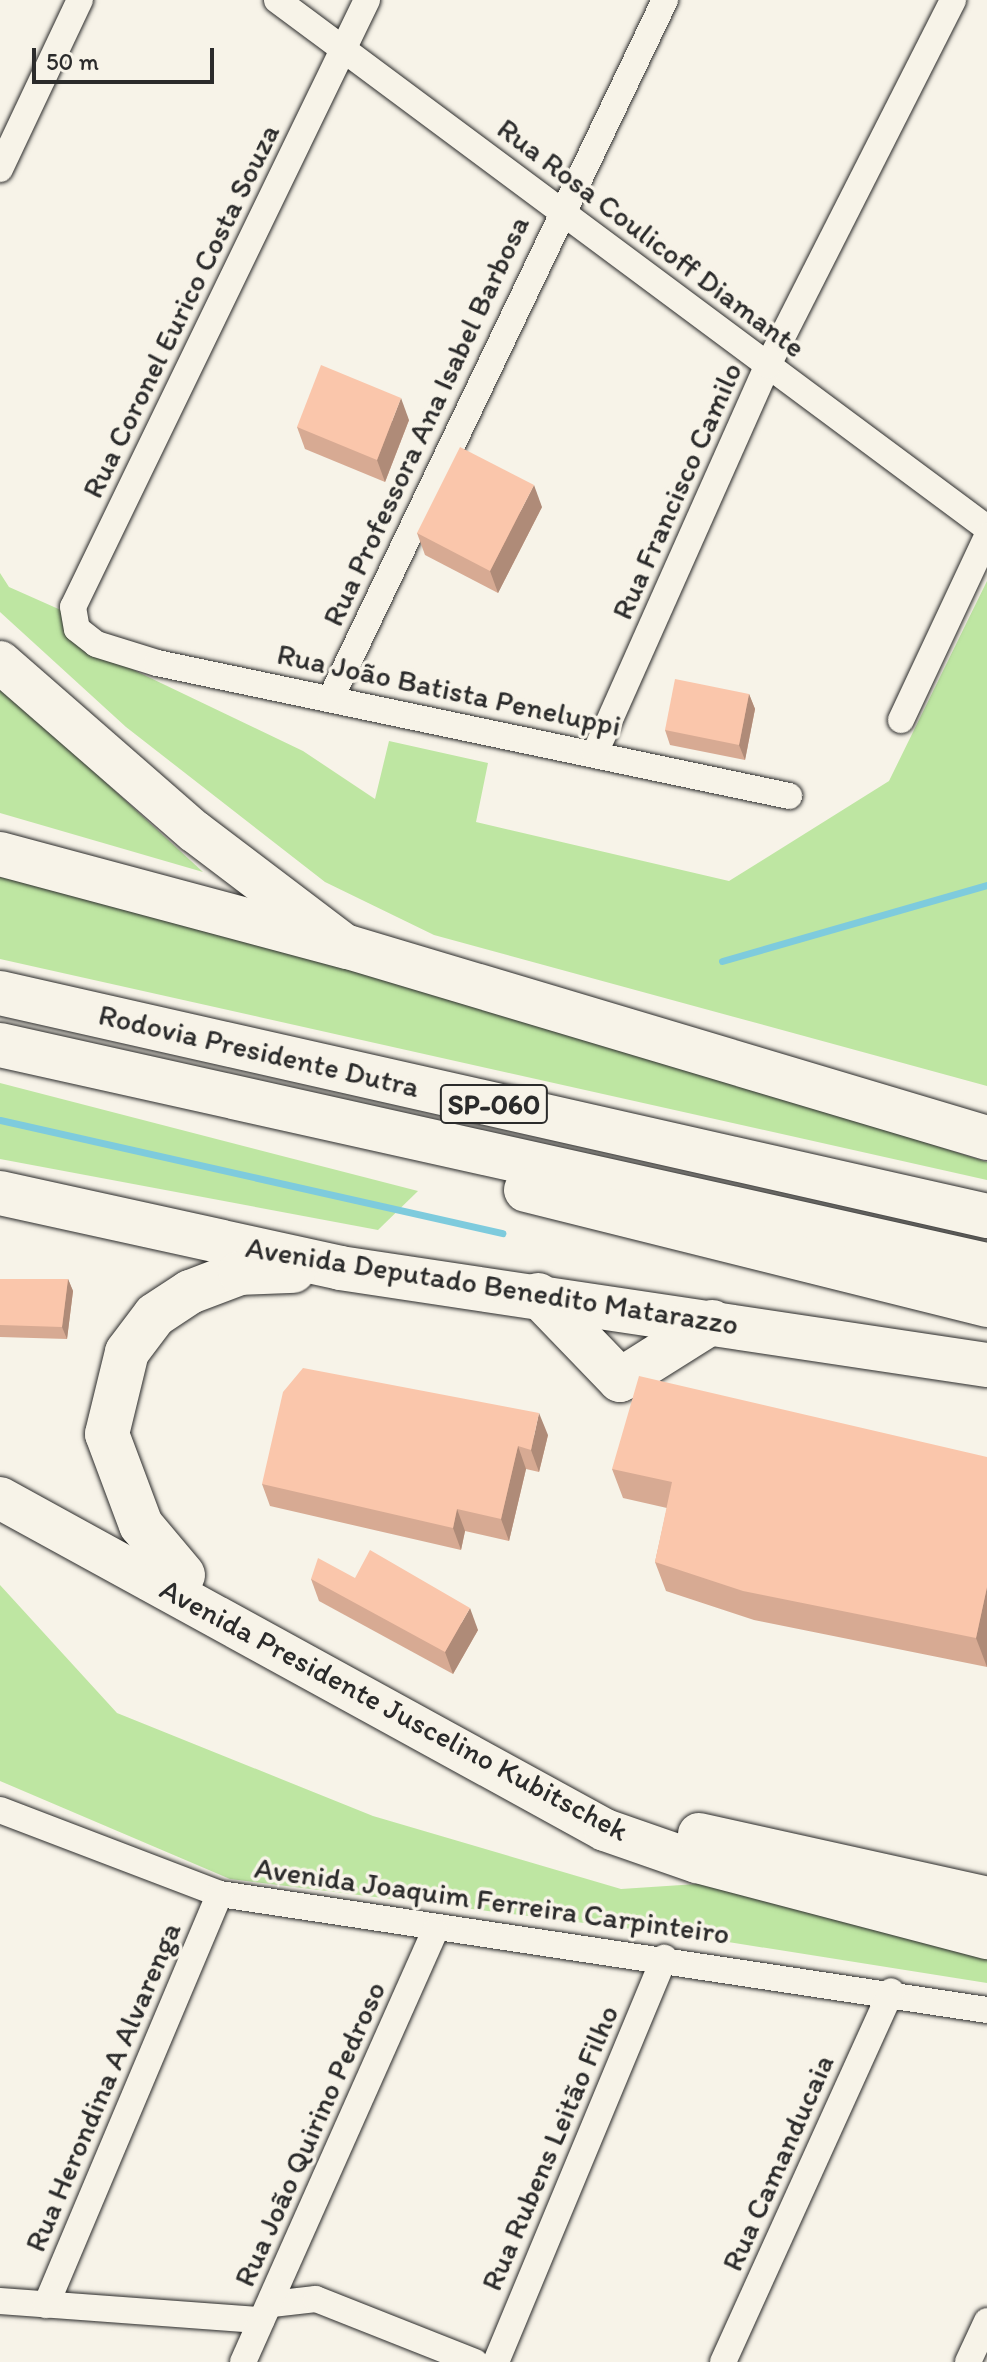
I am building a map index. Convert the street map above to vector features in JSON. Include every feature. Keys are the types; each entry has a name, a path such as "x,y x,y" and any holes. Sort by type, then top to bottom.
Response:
{"highway":[{"path":"0,854 348,947 987,1138"},
{"name":"Rodovia Presidente Dutra","path":"0,993 987,1216"},
{"name":"Rodovia Presidente Dutra","path":"0,1045 987,1265"},
{"path":"124,1073 584,1207 987,1305"},
{"name":"Avenida Deputado Benedito Matarazzo","path":"0,1193 340,1268 538,1295 987,1365"},
{"path":"183,1575 141,1525 107,1434 127,1352 155,1315 190,1292 240,1273 340,1268"},
{"path":"538,1295 620,1380 712,1322"}],"main road":[{"path":"0,662 194,831 348,947"},
{"name":"Avenida Presidente Juscelino Kubitschek","path":"0,1474 593,1796 693,1832 987,1898"},
{"name":"Avenida Presidente Juscelino Kubitschek","path":"0,1498 605,1830 697,1862 987,1938"}],"street":[{"path":"0,169 80,0"},
{"name":"Rua Rosa Coulicoff Diamante","path":"277,0 987,528"},
{"name":"Rua Coronel Eurico Costa Souza","path":"96,644 77,629 73,607 367,0"},
{"name":"Rua Professora Ana Isabel Barbosa","path":"331,698 665,0"},
{"name":"Rua Francisco Camilo","path":"595,753 768,365 953,0"},
{"path":"901,720 987,536"},
{"name":"Rua João Batista Peneluppi","path":"96,644 789,796"},
{"name":"Avenida Joaquim Ferreira Carpinteiro","path":"3,1820 220,1894 434,1932 664,1958 891,1991 987,2010"},
{"name":"Rua Herondina A Alvarenga","path":"46,2305 220,1894"},
{"name":"Rua João Quirino Pedroso","path":"243,2362 434,1932"},
{"name":"Rua Rubens Leitão Filho","path":"496,2362 664,1958"},
{"name":"Rua Camanducaia","path":"723,2362 891,1991"},
{"path":"0,2301 266,2312 316,2299 475,2362"},
{"path":"968,2362 987,2321"}],"green space":[{"path":"0,573 9,587 63,611 71,640 303,751 375,799 389,741 488,763 476,822 729,881 889,781 987,581 987,1086 434,935 325,882 126,727 0,612"},
{"path":"0,685 203,872 0,813"},
{"path":"0,877 257,930 987,1162 987,1180 0,959"},
{"path":"0,1083 418,1191 378,1230 0,1159"},
{"path":"0,1585 117,1713 373,1816 621,1889 712,1883 987,1957 987,1983 697,1937 230,1879 0,1781"}],"building":[{"path":"321,365 401,398 377,460 297,427"},
{"path":"460,447 534,485 490,571 417,533"},
{"path":"675,679 749,694 739,745 665,730"},
{"path":"0,1279 68,1279 62,1327 0,1325"},
{"path":"303,1368 539,1413 531,1450 518,1446 501,1519 457,1509 453,1528 262,1484 283,1392"},
{"path":"639,1376 987,1457 987,1587 976,1638 743,1591 655,1562 672,1482 612,1469"},
{"path":"370,1550 470,1608 445,1652 311,1579 318,1558 355,1578"}],"waterway":[{"path":"722,961 987,885"},
{"path":"0,1120 502,1233"}]}
